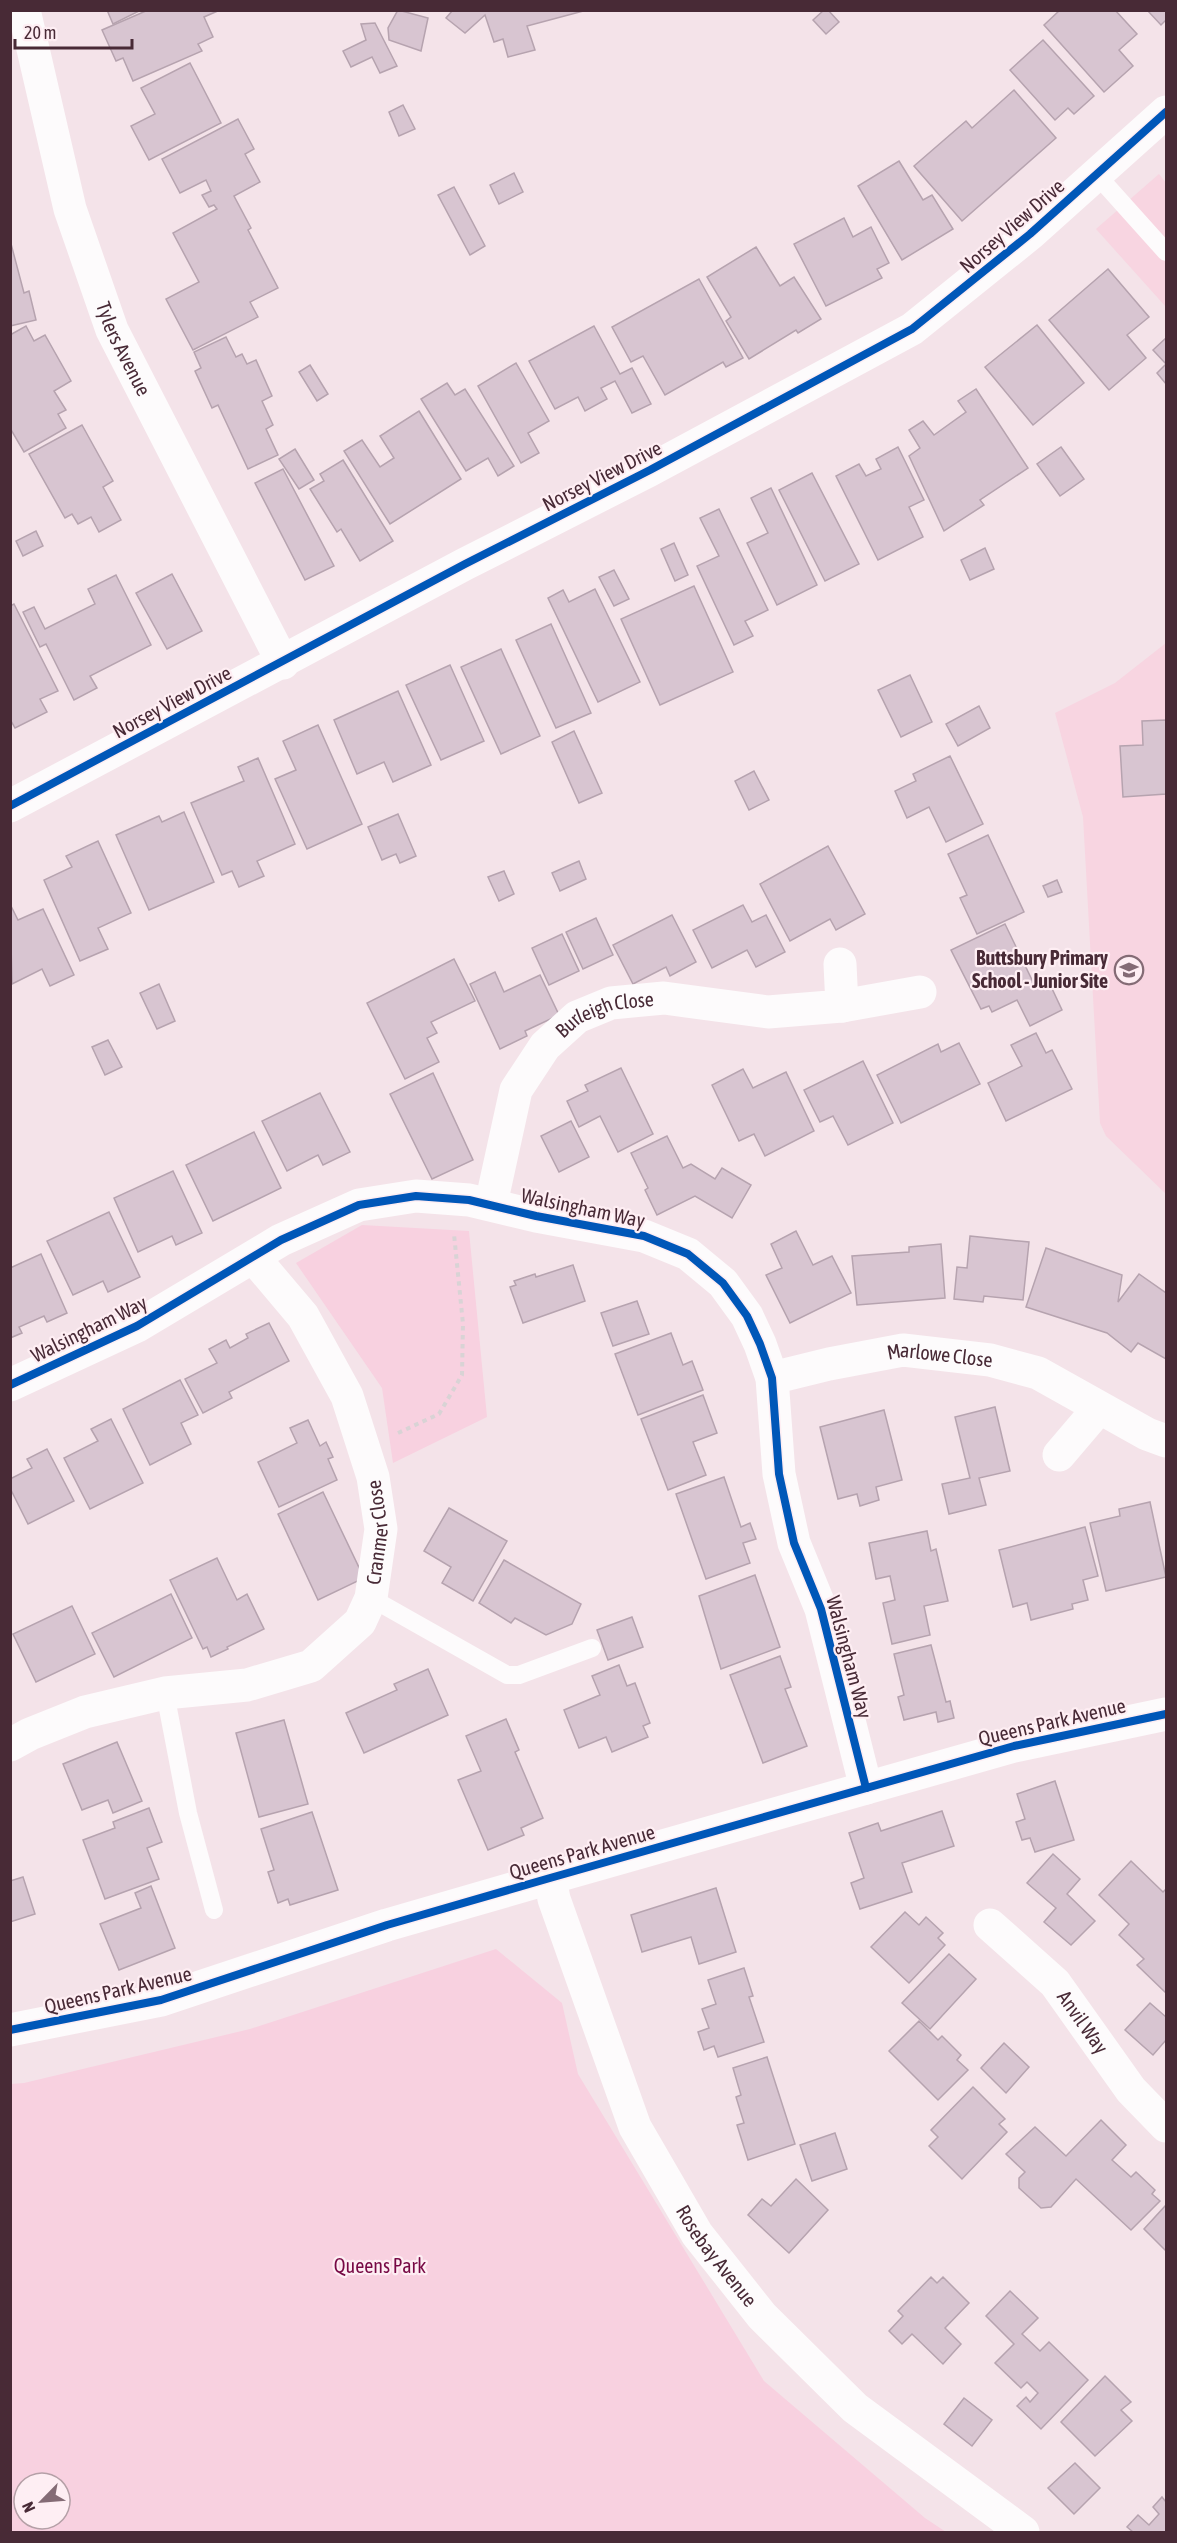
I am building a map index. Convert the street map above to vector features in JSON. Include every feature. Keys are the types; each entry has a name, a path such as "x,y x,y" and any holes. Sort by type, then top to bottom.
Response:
{"street":[{"name":"Tylers Avenue","path":"24,10 70,209 112,330 283,663"},
{"name":"Norsey View Drive","path":"10,806 283,663 465,564 650,470 912,329 1030,234 1167,112"},
{"path":"840,964 842,1006"},
{"name":"Burleigh Close","path":"491,1204 516,1090 545,1046 576,1017 611,1003 664,998 768,1012 842,1006 920,992"},
{"name":"Walsingham Way","path":"10,1385 71,1359 137,1326 281,1240 359,1205 416,1196 491,1204 536,1216 644,1236 688,1254 723,1283 747,1316 772,1378 779,1474 794,1543 821,1609 866,1788"},
{"name":"Cranmer Close","path":"10,1745 30,1734 85,1712 165,1693 247,1685 311,1666 360,1622 371,1598 381,1529 373,1477 347,1396 303,1316 254,1258"},
{"name":"Marlowe Close","path":"772,1378 903,1350 990,1360 1038,1372 1099,1408 1148,1434 1167,1441"},
{"path":"1059,1455 1099,1408"},
{"name":"Queens Park Avenue","path":"10,2030 161,2000 387,1925 866,1788 1014,1746 1167,1714"},
{"name":"Rosebay Avenue","path":"550,1878 554,1899 635,2127 697,2234 762,2316 855,2408 1023,2532"},
{"name":"Anvil Way","path":"990,1925 1055,1983 1131,2090 1167,2126"}],"lane":[{"path":"1096,174 1167,252"},
{"path":"371,1598 507,1675 519,1675 592,1648"},
{"path":"165,1693 188,1813 214,1910"}],"path":[{"path":"364,1449 439,1413 462,1375 463,1324 451,1199"}],"shaded area":[{"path":"1159,174 1166,183 1166,307 1096,229"},
{"name":"Buttsbury Primary School - Junior Site","path":"1166,643 1166,1194 1106,1136 1100,1123 1083,817 1055,713 1115,683"}],"green space":[{"path":"362,1225 469,1231 487,1417 393,1463 382,1388 296,1263"},
{"name":"Queens Park","path":"496,1949 562,2003 578,2074 764,2381 925,2518 946,2532 11,2532 11,2084 24,2083 250,2029"}],"building":[{"path":"107,10 141,10 113,24"},
{"path":"148,10 220,10 204,17 213,37 198,44 202,51 133,81 123,58 116,61 102,30"},
{"path":"398,10 428,18 421,51 389,40 388,28"},
{"path":"453,10 587,10 527,26 535,50 508,57 503,39 494,42 485,15 465,33 446,18"},
{"path":"824,10 828,10 839,22 826,34 813,20"},
{"path":"1060,10 1115,10 1137,34 1119,50 1133,66 1104,92 1044,25"},
{"path":"1147,10 1166,10 1166,20 1161,25"},
{"path":"375,23 397,66 380,73 372,57 351,67 343,51 366,40 361,24"},
{"path":"1043,40 1094,96 1074,114 1068,108 1055,120 1010,70"},
{"path":"190,63 221,123 149,160 131,126 155,114 141,88"},
{"path":"1014,90 1056,138 962,221 914,166 966,121 972,128"},
{"path":"403,105 415,129 399,136 389,112"},
{"path":"238,119 254,149 245,154 260,182 234,196 251,228 248,230 278,288 250,302 258,317 193,350 166,299 199,282 173,233 217,209 214,205 209,207 202,195 211,191 206,180 180,193 162,159"},
{"path":"899,161 923,200 932,195 953,229 902,260 858,186"},
{"path":"514,173 523,192 499,204 490,185"},
{"path":"454,187 485,246 470,255 438,195"},
{"path":"844,218 853,237 871,227 889,263 877,269 882,278 826,306 794,244"},
{"path":"10,240 24,293 29,291 36,320 10,326"},
{"path":"756,247 780,286 794,277 821,319 798,333 796,330 749,359 726,321 731,317 707,277"},
{"path":"1108,269 1149,317 1127,335 1146,358 1109,390 1049,320"},
{"path":"699,279 743,358 726,367 723,362 665,395 643,356 631,362 612,327"},
{"path":"1037,325 1084,383 1033,425 985,367"},
{"path":"26,326 34,341 45,335 71,381 54,391 66,410 58,414 66,428 24,452 10,428 10,335"},
{"path":"594,326 620,374 632,368 651,404 632,413 615,381 601,388 607,399 585,411 578,397 555,409 529,361"},
{"path":"226,337 236,357 242,354 247,364 256,360 272,396 262,401 273,425 266,429 278,455 248,469 218,405 212,408 195,371 201,368 194,352"},
{"path":"1166,338 1166,364 1153,350"},
{"path":"516,363 549,421 528,433 539,453 521,463 478,386"},
{"path":"1166,364 1166,384 1157,373"},
{"path":"310,365 328,394 317,401 299,372"},
{"path":"447,383 455,395 465,389 514,466 498,476 488,458 466,471 421,399"},
{"path":"976,389 1028,468 980,500 984,505 944,531 909,456 920,448 909,430 923,421 934,435 966,412 958,401"},
{"path":"419,411 461,479 390,524 344,451 362,440 380,467 394,458 380,436"},
{"path":"82,425 113,481 103,487 121,520 99,532 91,517 78,524 72,514 65,518 29,454"},
{"path":"898,447 924,500 909,507 923,537 878,560 836,476 859,464 866,476 881,469 876,459"},
{"path":"1061,447 1084,479 1060,496 1037,464"},
{"path":"295,449 314,480 299,489 279,459"},
{"path":"343,460 393,541 360,561 341,529 337,532 310,489 324,481 320,474"},
{"path":"283,469 334,566 305,580 255,483"},
{"path":"812,473 859,564 825,581 779,490"},
{"path":"771,488 817,585 777,605 747,543 768,533 751,498"},
{"path":"719,509 768,610 745,621 753,636 734,645 697,566 719,556 700,518"},
{"path":"36,531 43,546 23,556 16,541"},
{"path":"674,543 688,575 675,581 661,549"},
{"path":"985,548 994,569 970,580 961,560"},
{"path":"614,570 629,599 614,606 599,577"},
{"path":"172,574 202,631 167,649 136,593"},
{"path":"116,575 151,645 90,676 97,688 74,700 46,644 40,647 23,612 34,607 45,629 95,604 88,589"},
{"path":"694,586 733,672 660,705 621,619"},
{"path":"595,589 640,682 598,702 548,598 563,590 569,602"},
{"path":"14,604 58,691 40,699 47,712 15,728 10,719 10,606"},
{"path":"551,624 591,713 556,728 516,640"},
{"path":"501,649 540,736 501,754 461,667"},
{"path":"450,665 484,741 441,760 406,685"},
{"path":"910,675 932,722 901,737 878,690"},
{"path":"398,691 431,765 393,782 384,762 357,774 334,720"},
{"path":"979,706 990,728 958,746 946,724"},
{"path":"1166,720 1166,794 1123,797 1120,746 1143,745 1142,721"},
{"path":"318,725 362,824 307,849 275,779 296,770 283,741"},
{"path":"574,731 602,793 579,803 552,742"},
{"path":"950,756 983,824 946,842 929,807 907,818 895,791 916,781 913,774"},
{"path":"258,758 295,844 257,861 264,876 239,887 232,871 222,875 191,803 244,781 238,767"},
{"path":"754,771 769,800 749,810 735,781"},
{"path":"184,812 214,882 149,910 116,835 159,816 162,822"},
{"path":"398,814 416,856 400,863 396,854 382,860 368,827"},
{"path":"988,835 1024,912 977,934 960,898 967,895 948,854"},
{"path":"98,841 131,913 98,928 108,949 80,961 44,880 72,867 66,856"},
{"path":"828,846 865,914 836,930 830,919 790,941 760,884"},
{"path":"579,861 586,879 560,891 552,873"},
{"path":"504,871 514,894 499,901 488,877"},
{"path":"1057,880 1062,892 1048,897 1043,886"},
{"path":"10,904 18,920 43,909 74,975 50,986 42,969 12,984"},
{"path":"743,905 752,922 766,915 785,952 756,967 747,950 712,968 693,930"},
{"path":"672,915 696,962 670,976 666,967 633,984 613,945"},
{"path":"596,918 613,955 583,969 566,932"},
{"path":"1005,924 1034,984 1047,978 1062,1010 1030,1026 1017,1000 992,1012 989,1006 981,1009 951,950"},
{"path":"562,934 579,971 549,985 532,948"},
{"path":"454,959 475,1001 431,1022 437,1033 427,1038 439,1062 405,1079 367,1003"},
{"path":"495,972 504,992 540,975 559,1015 525,1031 527,1036 500,1049 470,984"},
{"path":"159,984 175,1021 157,1029 140,993"},
{"path":"1036,1033 1046,1053 1052,1050 1072,1089 1006,1121 988,1083 1022,1066 1011,1045"},
{"path":"108,1040 122,1067 105,1075 92,1047"},
{"path":"959,1043 980,1084 901,1123 877,1075 938,1044 941,1052"},
{"path":"863,1061 893,1123 848,1145 833,1116 820,1122 804,1090"},
{"path":"621,1068 653,1134 618,1152 600,1116 579,1127 567,1101 588,1091 585,1085"},
{"path":"743,1069 753,1088 786,1072 814,1131 765,1156 754,1134 739,1141 712,1085"},
{"path":"433,1073 473,1160 432,1179 390,1094"},
{"path":"320,1093 350,1152 323,1165 318,1155 287,1171 262,1121"},
{"path":"571,1121 589,1157 559,1172 541,1136"},
{"path":"254,1132 281,1188 213,1221 186,1165"},
{"path":"667,1136 683,1168 691,1164 715,1179 722,1168 751,1185 732,1218 695,1196 657,1215 645,1190 648,1188 631,1153"},
{"path":"173,1171 202,1233 176,1245 172,1236 138,1252 114,1198"},
{"path":"109,1212 140,1277 108,1292 103,1281 73,1295 47,1241"},
{"path":"796,1231 813,1265 832,1256 851,1293 790,1323 766,1275 782,1268 771,1244"},
{"path":"970,1236 1029,1242 1023,1300 984,1296 983,1302 954,1299 957,1267 967,1268"},
{"path":"941,1244 945,1298 857,1305 852,1256 909,1252 909,1247"},
{"path":"1046,1248 1122,1275 1118,1302 1139,1274 1166,1293 1166,1359 1138,1343 1131,1352 1107,1333 1026,1307"},
{"path":"41,1254 67,1313 47,1322 44,1316 19,1327 22,1333 10,1338 10,1268"},
{"path":"573,1265 585,1301 523,1323 510,1287 516,1285 514,1281 535,1274 536,1277"},
{"path":"637,1301 649,1334 613,1346 601,1313"},
{"path":"269,1323 289,1361 229,1392 232,1398 203,1413 185,1379 217,1363 209,1349 226,1340 230,1348 248,1338 246,1334"},
{"path":"671,1333 683,1365 692,1361 703,1390 638,1415 615,1354"},
{"path":"180,1380 198,1415 181,1423 191,1444 150,1465 123,1409"},
{"path":"703,1395 717,1433 693,1442 706,1475 668,1490 641,1419"},
{"path":"995,1407 1010,1471 979,1478 986,1505 949,1514 942,1484 970,1478 955,1417"},
{"path":"884,1410 902,1480 876,1487 879,1500 860,1506 857,1494 838,1499 820,1427"},
{"path":"111,1419 143,1483 90,1509 64,1458 98,1441 91,1429"},
{"path":"308,1420 320,1446 326,1442 333,1457 328,1459 337,1480 279,1507 258,1462 297,1443 290,1428"},
{"path":"47,1449 74,1501 28,1524 10,1488 10,1479 32,1468 27,1459"},
{"path":"724,1477 741,1527 750,1523 756,1539 743,1543 750,1563 706,1579 676,1494"},
{"path":"323,1492 364,1578 318,1600 278,1514"},
{"path":"1150,1502 1166,1577 1106,1591 1090,1523 1120,1516 1119,1509"},
{"path":"449,1508 507,1541 473,1601 442,1583 451,1567 424,1551"},
{"path":"1085,1527 1098,1576 1083,1580 1088,1600 1072,1604 1073,1609 1031,1620 1027,1603 1013,1607 999,1550"},
{"path":"927,1531 931,1551 936,1549 948,1601 924,1606 930,1635 892,1644 883,1603 895,1600 890,1576 876,1579 869,1543"},
{"path":"217,1558 237,1600 247,1594 264,1629 211,1657 207,1647 203,1649 170,1580"},
{"path":"504,1560 581,1604 572,1624 546,1635 515,1618 511,1623 479,1603"},
{"path":"755,1575 780,1647 721,1669 699,1596"},
{"path":"171,1594 192,1638 114,1677 92,1633"},
{"path":"72,1606 95,1654 36,1682 13,1634"},
{"path":"632,1617 643,1647 608,1660 597,1630"},
{"path":"931,1645 946,1702 950,1701 954,1718 938,1722 936,1712 904,1720 898,1697 904,1695 894,1654"},
{"path":"780,1656 791,1687 785,1689 807,1746 763,1763 730,1675"},
{"path":"619,1665 627,1686 635,1683 650,1723 643,1726 648,1737 612,1752 606,1737 579,1748 564,1710 600,1695 592,1676"},
{"path":"428,1669 448,1715 364,1753 346,1713 397,1690 394,1684"},
{"path":"506,1719 519,1750 515,1752 543,1818 521,1828 524,1835 488,1850 458,1780 481,1771 466,1736"},
{"path":"284,1720 308,1804 259,1817 236,1733"},
{"path":"117,1742 142,1801 113,1813 108,1800 82,1810 63,1764"},
{"path":"1055,1781 1074,1840 1035,1852 1030,1838 1022,1840 1016,1822 1025,1819 1017,1794"},
{"path":"149,1808 162,1842 147,1848 159,1879 105,1899 83,1840 115,1828 113,1822"},
{"path":"942,1811 954,1846 902,1863 912,1892 860,1909 851,1883 864,1878 849,1833 878,1823 881,1831"},
{"path":"312,1812 338,1890 290,1905 288,1899 278,1903 268,1872 274,1870 261,1829"},
{"path":"1053,1854 1080,1879 1067,1894 1095,1921 1071,1945 1044,1922 1056,1908 1027,1883"},
{"path":"1131,1861 1163,1892 1166,1889 1166,1993 1137,1965 1144,1959 1119,1935 1129,1924 1099,1895"},
{"path":"23,1877 35,1914 10,1922 10,1881"},
{"path":"151,1886 175,1948 119,1970 100,1924 141,1908 135,1893"},
{"path":"716,1888 736,1952 699,1964 691,1937 642,1952 631,1915"},
{"path":"905,1912 919,1925 926,1917 943,1933 938,1938 945,1945 909,1983 871,1947"},
{"path":"949,1954 976,1979 930,2029 902,2003"},
{"path":"744,1968 753,1996 749,1997 764,2042 718,2057 714,2046 704,2050 698,2032 709,2028 702,2009 716,2004 708,1980"},
{"path":"1150,2003 1166,2017 1166,2040 1153,2055 1125,2030"},
{"path":"919,2021 938,2040 942,2036 961,2055 957,2060 968,2070 938,2100 889,2051"},
{"path":"1004,2043 1029,2067 1006,2093 981,2068"},
{"path":"767,2057 795,2144 748,2160 737,2125 744,2123 736,2097 741,2095 733,2068"},
{"path":"973,2087 1005,2119 999,2124 1007,2132 962,2179 929,2146 938,2137 931,2130"},
{"path":"1101,2120 1126,2145 1112,2160 1131,2177 1136,2172 1155,2190 1152,2194 1160,2201 1131,2230 1076,2179 1051,2207 1041,2208 1019,2188 1019,2178 1025,2172 1006,2154 1035,2127 1066,2156"},
{"path":"835,2133 847,2169 812,2181 800,2145"},
{"path":"796,2179 828,2210 789,2253 748,2215 762,2199 771,2206"},
{"path":"1166,2205 1166,2251 1144,2229"},
{"path":"931,2277 937,2283 943,2277 969,2303 945,2328 961,2344 943,2364 912,2334 902,2344 889,2331 903,2316 898,2311"},
{"path":"1010,2291 1038,2318 1022,2334 1040,2351 1049,2342 1088,2380 1041,2429 1017,2406 1026,2397 1030,2402 1038,2393 1027,2382 1021,2388 995,2363 1014,2344 986,2316"},
{"path":"1105,2376 1131,2402 1121,2410 1132,2421 1095,2456 1061,2422"},
{"path":"964,2398 992,2420 972,2446 944,2424"},
{"path":"1075,2463 1100,2488 1074,2514 1048,2488"},
{"path":"1162,2497 1166,2502 1166,2532 1133,2532 1127,2527 1138,2515 1149,2525 1159,2514 1153,2507"}],"cycle path":[{"path":"10,806 465,564 650,470 912,329 1030,234 1166,112"},
{"path":"10,1385 137,1326 281,1240 359,1205 416,1196 469,1200 536,1216 644,1236 688,1254 723,1283 747,1316 772,1378 779,1474 794,1543 821,1609 866,1788"},
{"path":"10,2030 161,2000 387,1925 550,1878 1014,1746 1166,1714"}],"place":[{"name":"Buttsbury Primary School - Junior Site","path":"1129,970"}]}
